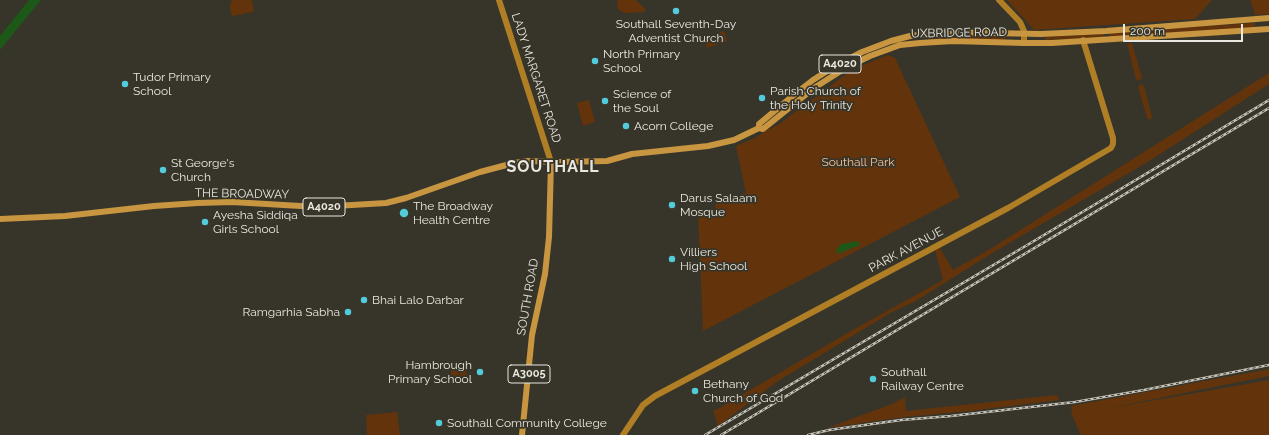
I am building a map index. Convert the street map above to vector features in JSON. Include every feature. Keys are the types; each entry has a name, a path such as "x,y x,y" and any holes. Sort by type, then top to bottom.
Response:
{"main road":[{"name":"UXBRIDGE ROAD","path":"1269,18 1106,31 1024,35 942,32 901,38 868,49 819,76 759,124 759,128 763,129 823,82 858,61 900,45 953,41 1024,44 1269,29"},
{"path":"1255,20 1258,24 1255,30"},
{"path":"1166,27 1162,27 1160,31 1166,36"},
{"path":"1106,31 1107,39"},
{"path":"924,34 925,42"},
{"name":"A4020","path":"819,76 823,82"},
{"name":"A4020","path":"550,162 607,161 640,153 708,146 734,140 759,128"},
{"name":"THE BROADWAY","path":"0,219 65,216 154,206 205,203 232,202 318,207 377,204 406,198 504,165 521,162 550,162"},
{"name":"SOUTH ROAD","path":"522,435 532,335 545,274 549,237 550,162"}],"street":[{"name":"LADY MARGARET ROAD","path":"499,0 550,162"},
{"path":"999,0 1020,22 1023,28 1024,44"},
{"name":"PARK AVENUE","path":"622,435 642,405 655,396 992,217 1111,148 1113,144 1112,138 1083,40"}],"green space":[{"path":"232,0 252,0 254,11 233,16 231,14 230,5"},
{"path":"617,0 636,0 645,9 645,12 624,13 618,9"},
{"path":"1007,0 1212,0 1195,19 1034,30"},
{"path":"1250,0 1269,0 1269,14 1254,15 1254,10"},
{"path":"1253,23 1255,26 1253,27 1165,33 1164,31 1165,29"},
{"path":"1157,30 1158,34 1109,36 1110,33"},
{"path":"724,31 727,41 707,48 704,38"},
{"path":"1103,34 1103,37 1045,40 1045,37"},
{"path":"929,36 1005,37 1005,41 928,39"},
{"path":"1132,43 1142,78 1139,81 1136,79 1127,44"},
{"name":"Southall Park","path":"888,55 895,58 960,197 703,331 698,213 716,210 715,204 746,193 736,146 755,138 778,125 845,75 861,66"},
{"path":"1269,73 1269,84 1146,163 994,252 914,302 892,312 778,381 718,426 713,410 716,410 851,331 943,280 935,250 939,247 953,270 992,248"},
{"path":"1141,84 1144,86 1152,117 1150,120 1147,118 1138,87"},
{"path":"589,100 595,122 583,126 577,103"},
{"path":"465,362 467,377 460,378 458,363"},
{"path":"457,363 459,379 452,380 450,364"},
{"path":"1269,369 1269,376 1105,409 1269,380 1269,435 1081,435 1072,415 1071,406"},
{"path":"1057,395 1059,400 970,411 904,417 827,428 892,404 905,397 906,411"},
{"path":"397,412 400,435 367,435 366,415"}],"shaded area":[{"path":"29,0 41,0 0,50 0,36"},
{"path":"858,241 860,245 837,254 837,248 842,244"}],"railway":[{"path":"705,435 1029,244 1269,100"},
{"path":"721,435 1269,108"},
{"path":"808,435 829,430 901,420 1075,402 1269,365"}],"place":[{"name":"Southall Seventh-Day Adventist Church","path":"676,11"},
{"name":"North Primary School","path":"595,61"},
{"name":"Tudor Primary School","path":"125,84"},
{"name":"Parish Church of the Holy Trinity","path":"762,98"},
{"name":"Science of the Soul","path":"605,101"},
{"name":"Acorn College","path":"626,126"},
{"name":"St George's Church","path":"163,170"},
{"name":"Darus Salaam Mosque","path":"672,205"},
{"name":"The Broadway Health Centre","path":"404,213"},
{"name":"Ayesha Siddiqa Girls School","path":"205,222"},
{"name":"Villiers High School","path":"672,259"},
{"name":"Bhai Lalo Darbar","path":"364,300"},
{"name":"Ramgarhia Sabha","path":"348,312"},
{"name":"Hambrough Primary School","path":"480,372"},
{"name":"Southall Railway Centre","path":"873,379"},
{"name":"Bethany Church of God","path":"695,391"},
{"name":"Southall Community College","path":"439,423"}],"district":[{"name":"SOUTHALL","path":"553,167"}]}
